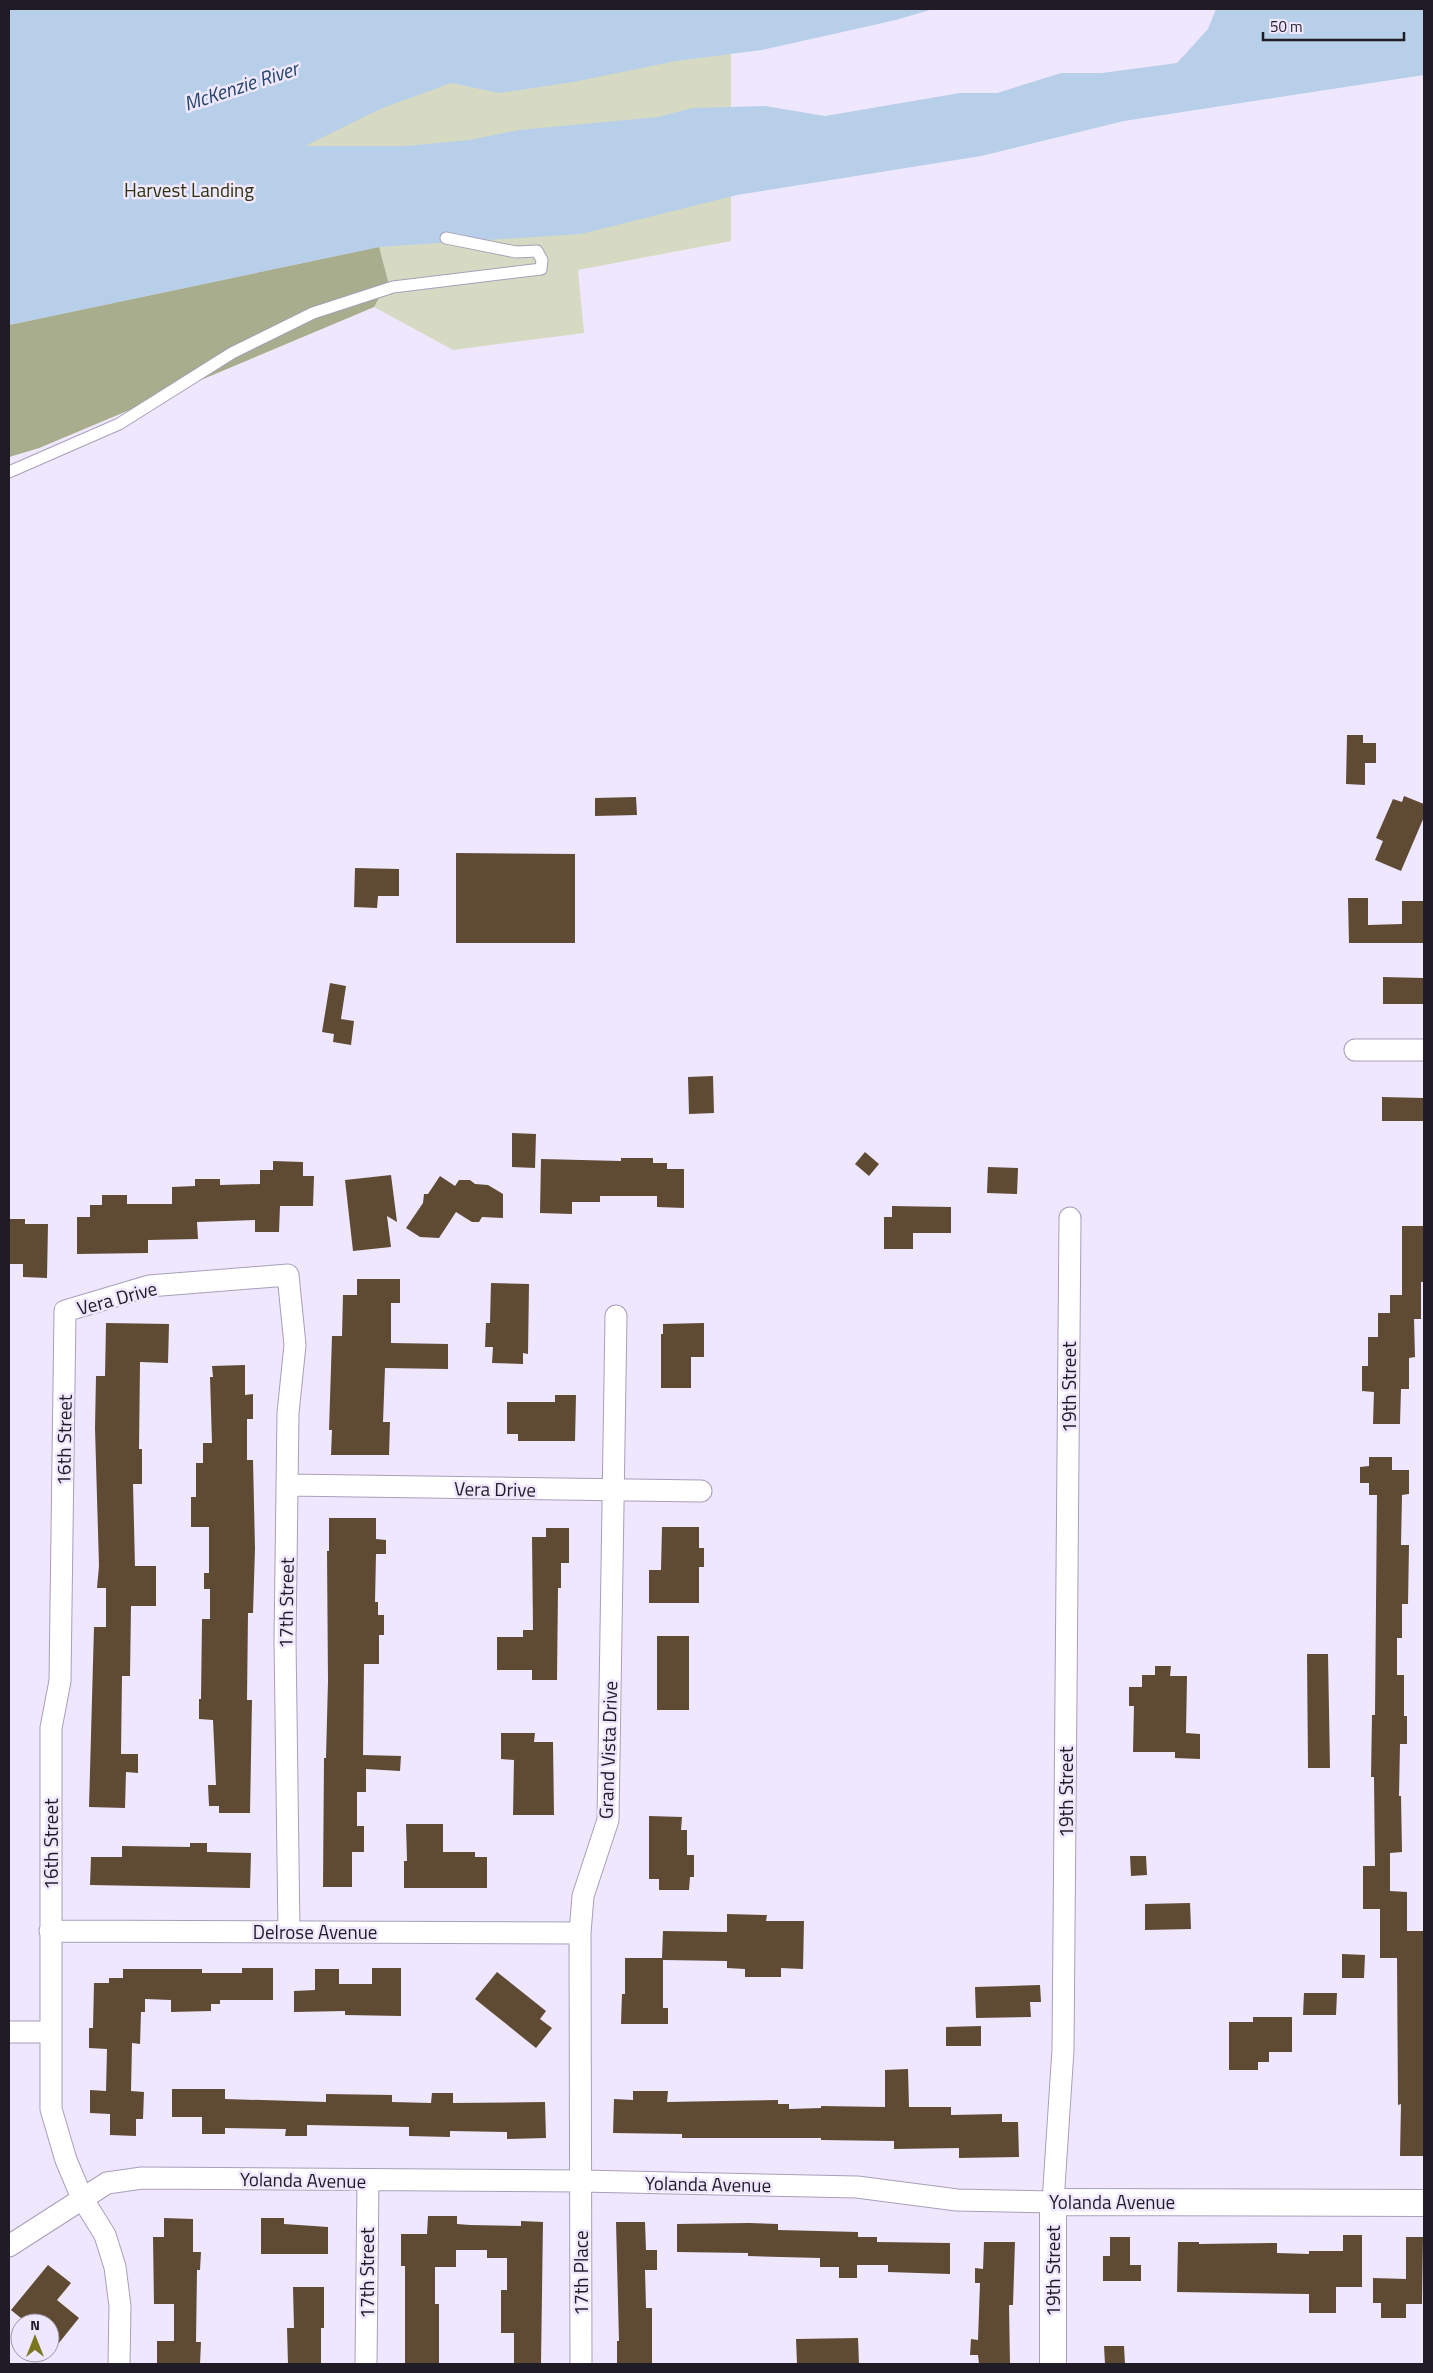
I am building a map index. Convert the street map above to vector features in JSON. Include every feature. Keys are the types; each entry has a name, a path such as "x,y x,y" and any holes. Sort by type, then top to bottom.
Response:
{"street":[{"path":"1355,1050 1424,1050"},
{"name":"19th Street","path":"1053,2364 1053,2202 1064,2050 1070,1218"},
{"name":"Vera Drive","path":"65,1311 149,1286 288,1275"},
{"name":"17th Street","path":"288,1275 295,1346 288,1413 289,1485 285,1640 289,1932"},
{"name":"16th Street","path":"65,1311 60,1682 51,1728 51,2109 66,2160 82,2198 105,2235 115,2267 120,2306 119,2364"},
{"name":"Grand Vista Drive","path":"581,2181 580,1933 583,1896 608,1820 616,1316"},
{"name":"Vera Drive","path":"289,1485 701,1491"},
{"name":"Delrose Avenue","path":"50,1931 580,1933"},
{"path":"9,2032 50,2032"},
{"name":"Yolanda Avenue","path":"9,2246 107,2183 142,2178 581,2181 857,2187 958,2200 1053,2202 1424,2203"},
{"name":"17th Street","path":"366,2364 368,2181"},
{"name":"17th Place","path":"581,2181 581,2364"}],"lane":[{"path":"9,472 119,424 232,353 313,313 394,287 540,269 542,260 537,251 516,252 446,238"}],"green space":[{"name":"Harvest Landing","path":"9,9 731,9 731,241 578,270 584,333 453,350 374,307 39,448 9,457"},
{"path":"379,247 388,281 374,307 39,448 9,457 9,325"}],"water":[{"name":"Harvest Landing","path":"9,9 933,9 896,20 762,50 676,61 573,82 499,93 451,83 380,109 305,146 406,146 469,140 519,130 658,117 692,108 765,106 825,116 960,93 997,93 1061,73 1102,73 1177,63 1208,29 1216,9 1424,9 1424,75 1124,121 981,156 737,195 581,234 379,247 9,325"}],"building":[{"path":"1347,735 1363,735 1363,743 1376,743 1376,763 1365,763 1365,785 1346,784"},
{"path":"1404,796 1424,804 1424,817 1401,871 1375,860 1383,841 1376,838 1393,799 1402,802"},
{"path":"636,797 637,815 595,816 595,798"},
{"path":"456,853 575,854 575,943 456,943"},
{"path":"355,868 399,869 399,896 378,896 377,908 354,907"},
{"path":"1348,898 1368,898 1368,925 1402,924 1402,901 1424,901 1424,943 1349,943"},
{"path":"1383,977 1424,978 1424,1004 1383,1004"},
{"path":"330,983 346,986 341,1019 354,1021 351,1045 333,1042 334,1034 322,1032"},
{"path":"713,1076 714,1113 689,1114 688,1077"},
{"path":"1382,1097 1424,1098 1424,1121 1382,1121"},
{"path":"512,1133 536,1134 535,1168 512,1167"},
{"path":"865,1152 879,1164 869,1176 855,1164"},
{"path":"621,1158 653,1158 653,1163 667,1163 667,1169 684,1169 684,1208 657,1207 657,1196 600,1196 600,1202 572,1202 572,1214 540,1213 541,1159 621,1161"},
{"path":"273,1161 303,1162 303,1176 314,1176 313,1206 280,1206 279,1232 255,1232 255,1220 197,1222 198,1239 148,1240 148,1253 77,1254 77,1217 90,1217 90,1205 102,1205 102,1195 127,1195 127,1204 172,1204 172,1187 195,1186 195,1179 220,1179 220,1185 260,1184 260,1170 273,1170"},
{"path":"988,1167 1018,1168 1017,1194 987,1193"},
{"path":"391,1175 397,1222 387,1216 391,1247 353,1251 345,1180"},
{"path":"440,1176 455,1186 459,1180 470,1180 475,1184 488,1185 503,1194 503,1218 482,1217 479,1222 472,1222 456,1212 439,1238 420,1237 406,1228 423,1203 424,1194 428,1194"},
{"path":"892,1206 951,1207 951,1233 913,1233 913,1249 884,1249 884,1217 892,1217"},
{"path":"9,1219 25,1219 25,1224 48,1224 47,1278 23,1277 23,1264 9,1264"},
{"path":"1402,1226 1424,1226 1424,1282 1421,1282 1421,1319 1414,1319 1415,1357 1409,1358 1409,1389 1401,1389 1400,1424 1373,1424 1374,1392 1362,1391 1362,1366 1368,1366 1368,1337 1378,1337 1378,1313 1390,1313 1390,1295 1402,1295"},
{"path":"357,1279 400,1279 400,1303 391,1303 391,1343 448,1344 448,1369 385,1368 383,1422 390,1422 389,1455 331,1455 332,1430 329,1430 332,1336 342,1336 343,1295 357,1295"},
{"path":"491,1283 529,1284 528,1354 523,1353 523,1364 492,1363 493,1347 485,1347 486,1323 490,1323"},
{"path":"106,1323 169,1324 168,1363 140,1362 139,1449 142,1449 142,1484 133,1484 135,1566 156,1566 156,1606 131,1606 130,1676 122,1676 121,1754 138,1754 138,1773 126,1772 125,1808 89,1807 94,1627 106,1627 106,1588 97,1588 99,1566 95,1428 96,1376 105,1376"},
{"path":"704,1323 704,1357 691,1357 691,1388 661,1388 661,1334 663,1334 663,1324"},
{"path":"245,1365 245,1395 253,1394 253,1419 247,1419 247,1460 253,1460 255,1548 253,1613 248,1613 247,1700 252,1700 250,1813 219,1813 219,1806 209,1806 208,1785 216,1785 213,1720 199,1719 202,1619 210,1619 210,1589 204,1589 204,1573 209,1573 209,1527 191,1527 191,1497 196,1497 196,1463 203,1463 203,1443 212,1443 210,1377 213,1377 212,1366"},
{"path":"555,1395 576,1395 575,1441 518,1441 518,1434 507,1434 507,1402 555,1402"},
{"path":"1369,1457 1392,1457 1392,1470 1409,1470 1409,1494 1402,1495 1401,1545 1409,1545 1408,1604 1402,1604 1402,1638 1397,1638 1397,1675 1404,1675 1404,1716 1407,1716 1407,1744 1400,1744 1399,1796 1401,1796 1402,1852 1390,1853 1390,1891 1407,1892 1407,1931 1423,1931 1424,2156 1400,2156 1401,2104 1398,2105 1397,1958 1380,1958 1380,1909 1363,1909 1363,1866 1375,1866 1374,1777 1371,1777 1372,1715 1375,1715 1377,1495 1369,1495 1369,1483 1360,1483 1360,1467 1369,1466"},
{"path":"329,1518 376,1518 376,1539 386,1540 386,1554 376,1554 375,1602 378,1602 378,1615 384,1615 384,1635 379,1635 379,1664 364,1664 363,1755 401,1756 400,1771 366,1769 366,1792 357,1792 357,1826 364,1826 364,1852 352,1852 352,1887 323,1887 324,1758 326,1758 328,1681 327,1551 329,1551"},
{"path":"662,1527 699,1527 699,1548 704,1548 704,1567 699,1567 699,1603 649,1603 649,1570 661,1570"},
{"path":"546,1528 569,1528 569,1563 561,1563 561,1588 558,1588 557,1680 532,1680 532,1670 497,1670 497,1637 523,1637 523,1630 533,1630 532,1537 546,1537"},
{"path":"657,1636 689,1636 689,1710 657,1710"},
{"path":"1307,1654 1328,1654 1330,1768 1308,1768"},
{"path":"1155,1666 1171,1666 1170,1676 1187,1676 1186,1733 1200,1734 1200,1759 1175,1758 1175,1752 1133,1752 1134,1706 1129,1706 1129,1687 1142,1687 1142,1675 1155,1675"},
{"path":"501,1733 535,1733 534,1742 553,1742 554,1815 513,1815 514,1760 501,1759"},
{"path":"649,1816 682,1817 681,1830 687,1830 687,1855 694,1855 694,1877 690,1877 689,1890 659,1890 659,1879 649,1879"},
{"path":"406,1824 443,1824 443,1852 475,1852 475,1857 487,1857 487,1888 404,1888 404,1861 407,1861"},
{"path":"190,1843 207,1843 207,1852 251,1853 250,1888 90,1885 91,1857 122,1857 122,1846 190,1847"},
{"path":"1130,1856 1146,1856 1147,1875 1131,1876"},
{"path":"1190,1903 1191,1929 1145,1930 1145,1904"},
{"path":"727,1914 767,1915 766,1921 804,1921 803,1969 781,1968 781,1977 745,1977 745,1969 727,1968 727,1961 663,1960 663,2008 668,2008 668,2024 621,2024 622,1994 625,1994 625,1958 662,1958 663,1931 727,1932"},
{"path":"1342,1954 1365,1955 1364,1978 1342,1978"},
{"path":"242,1968 273,1968 273,2000 220,2000 220,2004 211,2004 211,2011 171,2012 171,2000 145,1999 145,2012 141,2012 140,2044 132,2043 131,2091 144,2092 143,2119 136,2119 136,2136 110,2135 110,2114 90,2113 90,2090 106,2091 107,2049 89,2048 89,2028 93,2028 94,1983 109,1983 109,1978 123,1978 123,1969 202,1969 202,1973 242,1973"},
{"path":"372,1968 401,1968 401,2016 345,2015 345,2011 294,2012 294,1991 315,1990 315,1969 339,1969 339,1984 372,1984"},
{"path":"497,1972 546,2011 540,2019 552,2028 536,2048 475,1999"},
{"path":"1040,1985 1041,2002 1030,2002 1031,2017 976,2018 975,1987"},
{"path":"1304,1993 1337,1993 1336,2015 1303,2015"},
{"path":"1253,2017 1292,2017 1292,2052 1269,2052 1269,2062 1258,2062 1258,2070 1229,2070 1229,2022 1253,2022"},
{"path":"981,2026 981,2046 946,2046 946,2027"},
{"path":"908,2069 909,2107 951,2107 951,2115 1002,2114 1002,2122 1018,2122 1019,2157 959,2158 959,2148 894,2149 894,2141 821,2140 821,2138 682,2138 682,2134 613,2133 614,2099 633,2100 633,2091 668,2091 667,2102 778,2100 778,2104 789,2104 789,2109 821,2108 821,2106 885,2107 885,2070"},
{"path":"172,2089 225,2089 225,2099 326,2102 326,2094 392,2095 392,2102 431,2103 432,2093 453,2093 453,2103 545,2102 546,2138 507,2139 507,2132 450,2131 450,2137 409,2136 409,2127 307,2125 307,2136 285,2136 286,2129 225,2128 225,2134 202,2134 202,2117 172,2117"},
{"path":"428,2216 457,2216 457,2224 470,2225 521,2226 521,2221 543,2222 541,2364 514,2364 514,2333 501,2333 501,2290 507,2290 507,2258 487,2258 487,2250 456,2250 456,2267 435,2267 435,2304 439,2304 439,2364 405,2364 405,2266 401,2266 401,2234 427,2234"},
{"path":"164,2218 193,2219 193,2252 201,2252 200,2270 197,2270 196,2342 201,2342 200,2364 157,2364 157,2341 174,2341 174,2304 154,2304 153,2237 164,2237"},
{"path":"261,2218 284,2218 284,2224 328,2227 328,2254 261,2254"},
{"path":"616,2222 645,2222 646,2250 657,2250 657,2270 645,2270 646,2308 652,2308 652,2364 617,2364 617,2341 619,2341"},
{"path":"677,2224 778,2224 778,2230 858,2232 858,2237 877,2237 877,2242 950,2243 950,2274 888,2272 888,2265 857,2265 857,2278 839,2278 839,2267 820,2267 820,2258 748,2256 748,2253 677,2252"},
{"path":"1343,2235 1362,2235 1362,2287 1336,2287 1336,2313 1309,2313 1309,2294 1177,2292 1178,2242 1199,2242 1199,2244 1277,2243 1277,2253 1309,2254 1309,2251 1343,2251"},
{"path":"1110,2237 1130,2237 1130,2265 1141,2265 1141,2281 1103,2281 1103,2256 1110,2256"},
{"path":"1406,2237 1423,2237 1422,2304 1406,2304 1406,2318 1381,2318 1381,2303 1373,2303 1373,2278 1406,2279"},
{"path":"984,2242 1015,2242 1013,2305 1009,2305 1010,2364 979,2364 978,2355 970,2355 971,2339 978,2340 980,2283 975,2283 975,2268 983,2269"},
{"path":"48,2265 71,2283 57,2300 79,2318 60,2342 60,2313 15,2313 11,2310"},
{"path":"293,2287 324,2287 324,2328 321,2328 321,2364 288,2364 287,2328 294,2328"},
{"path":"858,2338 859,2364 797,2364 796,2339"},
{"path":"1104,2346 1124,2346 1125,2364 1105,2364"}],"water label":[{"name":"McKenzie River","path":"241,86"}]}
